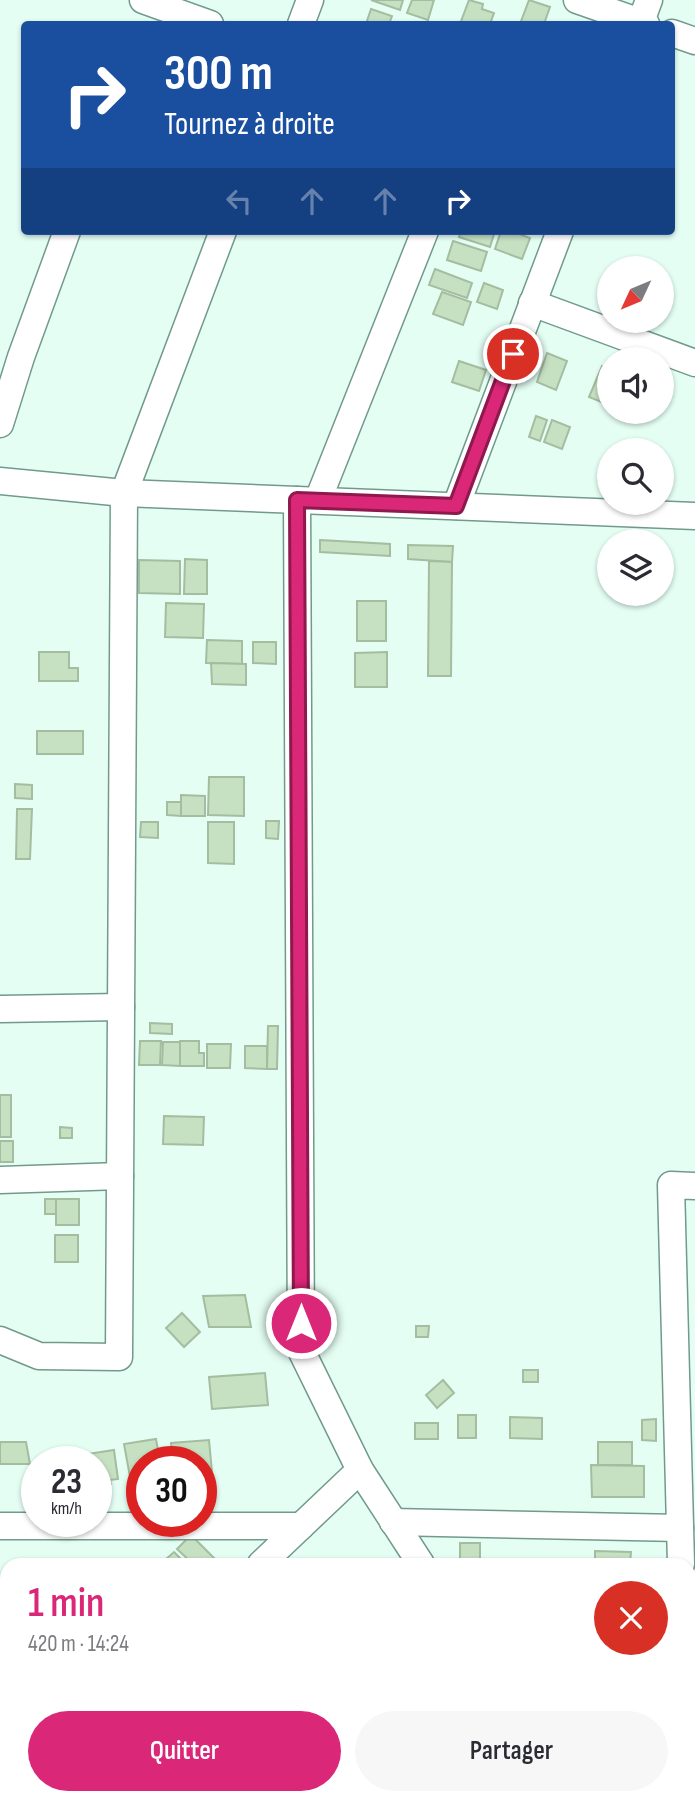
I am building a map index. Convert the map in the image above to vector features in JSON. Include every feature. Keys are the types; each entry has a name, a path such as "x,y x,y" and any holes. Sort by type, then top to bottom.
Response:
{"street":[{"path":"302,21 310,0"},
{"path":"577,0 644,18"},
{"path":"147,7 199,21"},
{"path":"675,34 695,41"},
{"path":"0,424 11,353 65,235"},
{"path":"0,1340 39,1356 118,1357 124,493 221,235"},
{"path":"417,1558 360,1470 301,1350 307,500 423,235"},
{"path":"456,506 558,235"},
{"path":"532,303 695,363"},
{"path":"0,481 124,493 695,516"},
{"path":"0,1009 121,1007"},
{"path":"0,1180 120,1176"},
{"path":"681,1558 671,1185 695,1186"},
{"path":"267,1558 360,1470"},
{"path":"393,1522 680,1528"},
{"path":"0,1526 301,1525"}],"building":[{"path":"371,0 403,0 400,10"},
{"path":"412,0 434,0 428,20 407,13"},
{"path":"469,0 483,4 482,9 494,13 491,21 461,21"},
{"path":"529,0 550,7 545,21 521,21"},
{"path":"371,9 392,16 390,21 367,21"},
{"path":"460,235 494,235 490,247 459,237"},
{"path":"500,235 522,235 530,238 522,259 495,249"},
{"path":"453,241 487,252 481,271 447,260"},
{"path":"435,269 472,283 467,298 429,285"},
{"path":"484,283 503,290 497,309 477,302"},
{"path":"442,292 471,302 463,325 433,314"},
{"path":"547,353 567,361 556,390 537,382"},
{"path":"459,361 486,370 479,391 452,382"},
{"path":"597,378 597,400 589,397"},
{"path":"536,416 547,420 540,441 529,437"},
{"path":"552,420 570,427 562,449 544,442"},
{"path":"320,540 390,544 390,556 320,552"},
{"path":"408,545 453,546 452,562 408,559"},
{"path":"185,559 207,560 207,594 184,594"},
{"path":"139,560 180,561 180,594 139,593"},
{"path":"429,561 452,562 451,676 428,676"},
{"path":"357,601 386,601 386,641 357,641"},
{"path":"166,603 204,604 203,638 165,637"},
{"path":"207,640 242,641 242,664 206,663"},
{"path":"253,642 276,642 276,664 253,663"},
{"path":"39,652 69,652 69,668 78,668 78,681 39,681"},
{"path":"387,652 387,687 355,687 355,653"},
{"path":"211,663 246,664 246,685 212,684"},
{"path":"37,731 83,731 83,754 37,754"},
{"path":"209,777 244,777 244,816 208,815"},
{"path":"15,784 32,785 32,799 15,798"},
{"path":"181,795 205,796 205,816 181,816"},
{"path":"167,802 181,802 181,816 167,815"},
{"path":"17,809 32,809 30,859 16,859"},
{"path":"266,821 279,821 278,839 266,838"},
{"path":"141,822 158,822 158,838 140,837"},
{"path":"208,822 234,822 234,864 208,863"},
{"path":"150,1023 172,1024 172,1034 150,1033"},
{"path":"268,1026 278,1026 277,1069 267,1069"},
{"path":"140,1041 161,1041 160,1065 139,1065"},
{"path":"180,1041 199,1041 199,1053 204,1053 204,1066 180,1066"},
{"path":"163,1042 180,1042 180,1066 162,1065"},
{"path":"207,1044 231,1044 230,1068 207,1068"},
{"path":"245,1046 267,1046 267,1069 245,1068"},
{"path":"0,1095 11,1095 11,1137 0,1137"},
{"path":"164,1116 204,1117 203,1145 163,1144"},
{"path":"60,1127 72,1128 72,1138 60,1138"},
{"path":"0,1141 13,1141 13,1162 0,1162"},
{"path":"45,1199 56,1199 56,1214 45,1214"},
{"path":"56,1199 79,1199 79,1225 56,1225"},
{"path":"55,1235 78,1235 78,1262 55,1262"},
{"path":"245,1295 251,1327 209,1327 203,1296"},
{"path":"182,1313 200,1332 184,1347 166,1328"},
{"path":"416,1326 429,1326 428,1337 416,1337"},
{"path":"523,1370 538,1370 538,1382 523,1382"},
{"path":"265,1373 268,1405 212,1409 209,1377"},
{"path":"443,1380 454,1393 437,1408 426,1395"},
{"path":"458,1415 476,1415 476,1438 458,1438"},
{"path":"510,1417 542,1418 542,1439 510,1438"},
{"path":"656,1419 656,1441 642,1440 642,1420"},
{"path":"415,1423 438,1423 438,1439 415,1439"},
{"path":"156,1439 157,1446 126,1446 126,1455 124,1444"},
{"path":"209,1440 210,1446 171,1446 171,1443"},
{"path":"0,1442 26,1442 27,1446 21,1446 21,1464 0,1464"},
{"path":"598,1442 632,1442 632,1465 598,1465"},
{"path":"112,1450 118,1479 112,1480"},
{"path":"591,1465 644,1466 644,1497 592,1497"},
{"path":"189,1537 193,1537 214,1558 187,1558 177,1549"},
{"path":"460,1543 480,1543 480,1558 460,1558"},
{"path":"595,1551 631,1552 630,1558 595,1558"},
{"path":"174,1552 180,1558 167,1558"}],"route":[{"path":"301,1323 297,500 456,506 513,354"}]}
